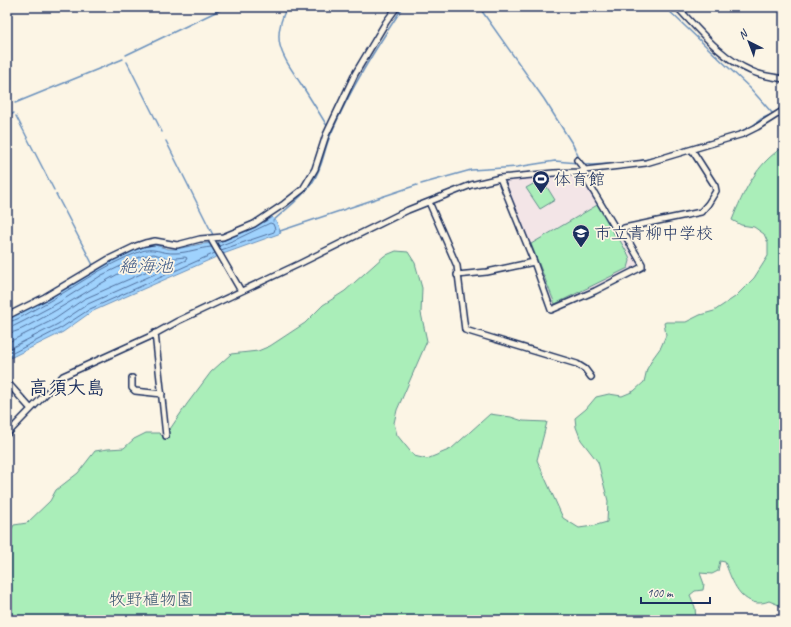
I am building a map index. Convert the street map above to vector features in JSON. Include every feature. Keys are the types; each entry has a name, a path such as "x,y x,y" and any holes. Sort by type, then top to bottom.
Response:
{"street":[{"path":"7,316 45,297 109,259 136,246 155,241 177,245 200,239 212,240 223,237 254,224 303,189 315,169 326,135 355,74 386,22 397,7"},
{"path":"677,7 713,44 739,65 764,76 784,79"},
{"path":"7,434 63,376 156,333 408,210 471,186 500,178 580,172 585,170 646,163 750,131 783,112"},
{"path":"585,170 583,174 617,231 624,228 701,212 716,191 715,186 692,150"},
{"path":"577,160 585,170"},
{"path":"500,178 534,262 551,310 595,291 642,267 642,264 622,230"},
{"path":"429,202 456,266 465,330 577,364 585,368 590,377"},
{"path":"212,240 241,291"},
{"path":"457,275 487,272 534,262"},
{"path":"156,333 166,436"},
{"path":"132,378 132,388 135,391 162,394"},
{"path":"7,382 31,409"}],"shaded area":[{"name":"市立青柳中学校","path":"582,175 617,232 624,234 641,266 603,286 552,307 504,184 505,181 516,179"}],"green space":[{"name":"牧野植物園","path":"784,147 784,607 769,601 757,603 745,598 736,587 725,562 720,561 718,571 712,574 700,573 704,584 703,590 695,591 690,595 695,607 696,620 7,620 7,538 14,525 27,523 50,501 56,490 78,473 95,451 124,448 134,439 146,433 159,433 164,438 211,372 231,354 258,351 270,346 305,323 323,305 345,291 384,256 396,251 408,252 415,263 422,288 421,313 427,341 397,410 394,423 397,435 414,456 427,459 451,449 490,414 511,417 523,421 547,422 537,460 563,518 579,528 607,522 608,501 598,462 581,440 576,427 575,418 586,409 596,397 609,394 622,396 634,391 644,382 647,369 661,347 666,335 664,323 686,322 700,315 714,311 735,297 754,278 768,256 768,243 764,234 754,227 741,225 732,220 752,179 774,153"},
{"name":"体育館","path":"542,179 555,200 540,209 526,188"},
{"path":"599,204 629,256 630,261 628,268 555,304 531,244"}],"water":[{"name":"絶海池","path":"272,217 276,221 281,233 223,254 91,312 63,332 10,358 7,362 7,319 53,295 97,268 139,247 155,245 168,249 176,249 201,244 218,243"}],"waterway":[{"path":"126,55 226,7"},
{"path":"287,7 279,29 280,47 288,65 327,126"},
{"path":"273,221 304,193 316,177 328,140 346,101 373,53 403,7"},
{"path":"479,7 544,99 573,145 581,162"},
{"path":"665,7 750,88 773,114"},
{"path":"15,103 123,59"},
{"path":"127,62 162,132"},
{"path":"669,153 734,134 751,127 761,119 775,113 784,106"},
{"path":"7,117 14,113"},
{"path":"16,116 54,190"},
{"path":"166,141 213,235"},
{"path":"639,161 665,155"},
{"path":"421,184 471,170 517,167 555,161 578,163"},
{"path":"582,163 591,165 626,163"},
{"path":"280,231 417,185"},
{"path":"56,194 93,265"}],"place":[{"name":"体育館","path":"541,194"},
{"name":"市立青柳中学校","path":"581,248"}],"district":[{"name":"高須大島","path":"67,387"}]}
